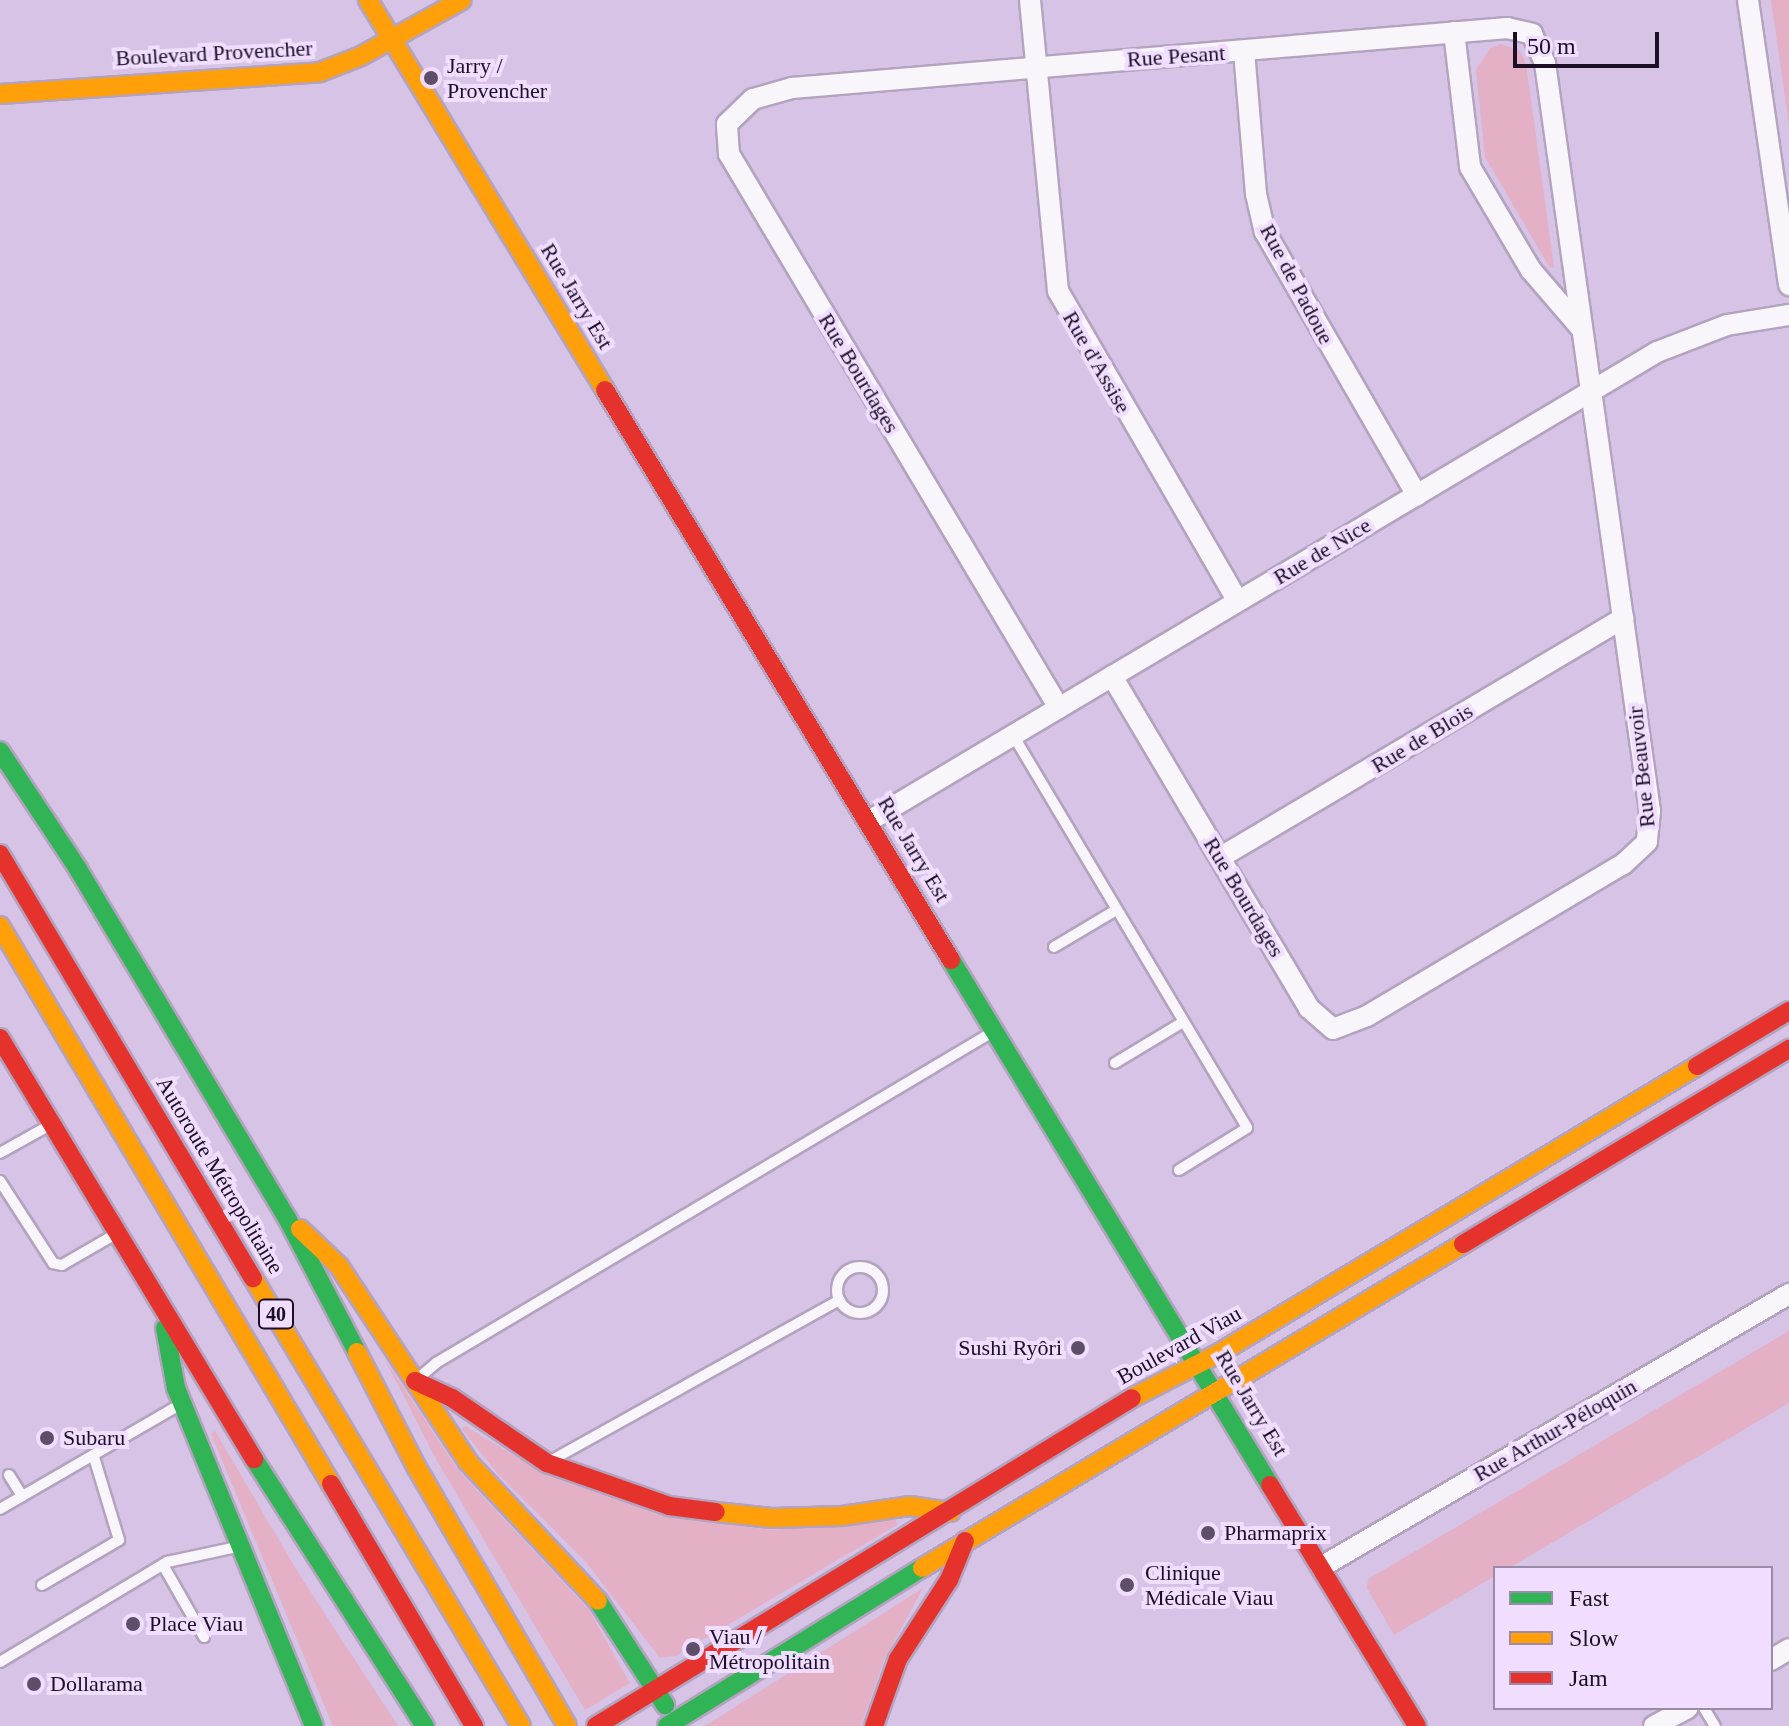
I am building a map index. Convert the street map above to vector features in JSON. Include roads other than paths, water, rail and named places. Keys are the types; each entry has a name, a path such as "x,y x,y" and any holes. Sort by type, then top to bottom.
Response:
{"main road":[{"name":"Rue Jarry Est","path":"368,0 1200,1363 1417,1726"},
{"name":"Boulevard Provencher","path":"0,94 304,75 336,67 392,40 462,0"},
{"path":"0,751 85,881 287,1218 417,1468 567,1726"},
{"name":"Autoroute Métropolitaine","path":"0,854 521,1726"},
{"name":"40","path":"0,926 474,1726"},
{"name":"Boulevard Viau","path":"596,1726 951,1512 1143,1391 1200,1363 1789,1011"},
{"path":"0,1038 162,1312 425,1726"},
{"path":"287,1218 339,1266 482,1478 601,1604 657,1690 673,1725 965,1541 1789,1049"},
{"path":"162,1312 183,1403 314,1726"},
{"path":"415,1381 452,1398 547,1463 648,1501 733,1516 821,1517 910,1506 951,1512"},
{"path":"874,1726 898,1659 949,1580 965,1541"}],"street":[{"name":"Rue d'Assise","path":"1030,0 1058,291 1238,601"},
{"path":"1748,0 1789,285"},
{"name":"Rue Pesant","path":"818,85 1454,32 1520,28 1532,34"},
{"path":"1454,32 1470,167 1531,270 1580,327"},
{"name":"Rue Beauvoir","path":"1333,1029 1367,1016 1610,872 1637,855 1647,842 1650,811 1545,63 1532,34"},
{"name":"Rue de Padoue","path":"1244,51 1256,194 1265,232 1417,495"},
{"name":"Rue Bourdages","path":"818,85 766,94 737,110 727,124 729,154 1059,708"},
{"name":"Rue de Nice","path":"869,821 1589,392 1691,335 1789,315"},
{"name":"Rue de Blois","path":"1221,857 1623,618"},
{"name":"Rue Bourdages","path":"1112,676 1309,1008 1333,1029"},
{"name":"Rue Arthur-Péloquin","path":"1321,1567 1789,1294"},
{"path":"1654,1726 1684,1710"}],"lane":[{"path":"1013,735 1247,1128 1179,1170"},
{"path":"1054,947 1116,910"},
{"path":"1115,1063 1183,1022"},
{"path":"415,1381 436,1363 997,1030"},
{"path":"0,1153 50,1125"},
{"path":"0,1181 53,1263 62,1265 115,1234"},
{"path":"850,1269 871,1270 881,1280 882,1296 873,1309 858,1313 839,1300 840,1279 850,1269"},
{"path":"547,1463 839,1300"},
{"path":"0,1509 183,1403"},
{"path":"42,1585 119,1540 94,1457"},
{"path":"9,1475 22,1496"},
{"path":"0,1662 163,1565 241,1546"},
{"path":"163,1565 204,1637"}],"place":[{"name":"Jarry / Provencher","path":"431,78"},
{"name":"Sushi Ryôri","path":"1078,1348"},
{"name":"Subaru","path":"47,1438"},
{"name":"Pharmaprix","path":"1208,1533"},
{"name":"Clinique Médicale Viau","path":"1127,1585"},
{"name":"Place Viau","path":"133,1624"},
{"name":"Viau / Métropolitain","path":"693,1649"},
{"name":"Dollarama","path":"34,1684"}]}
